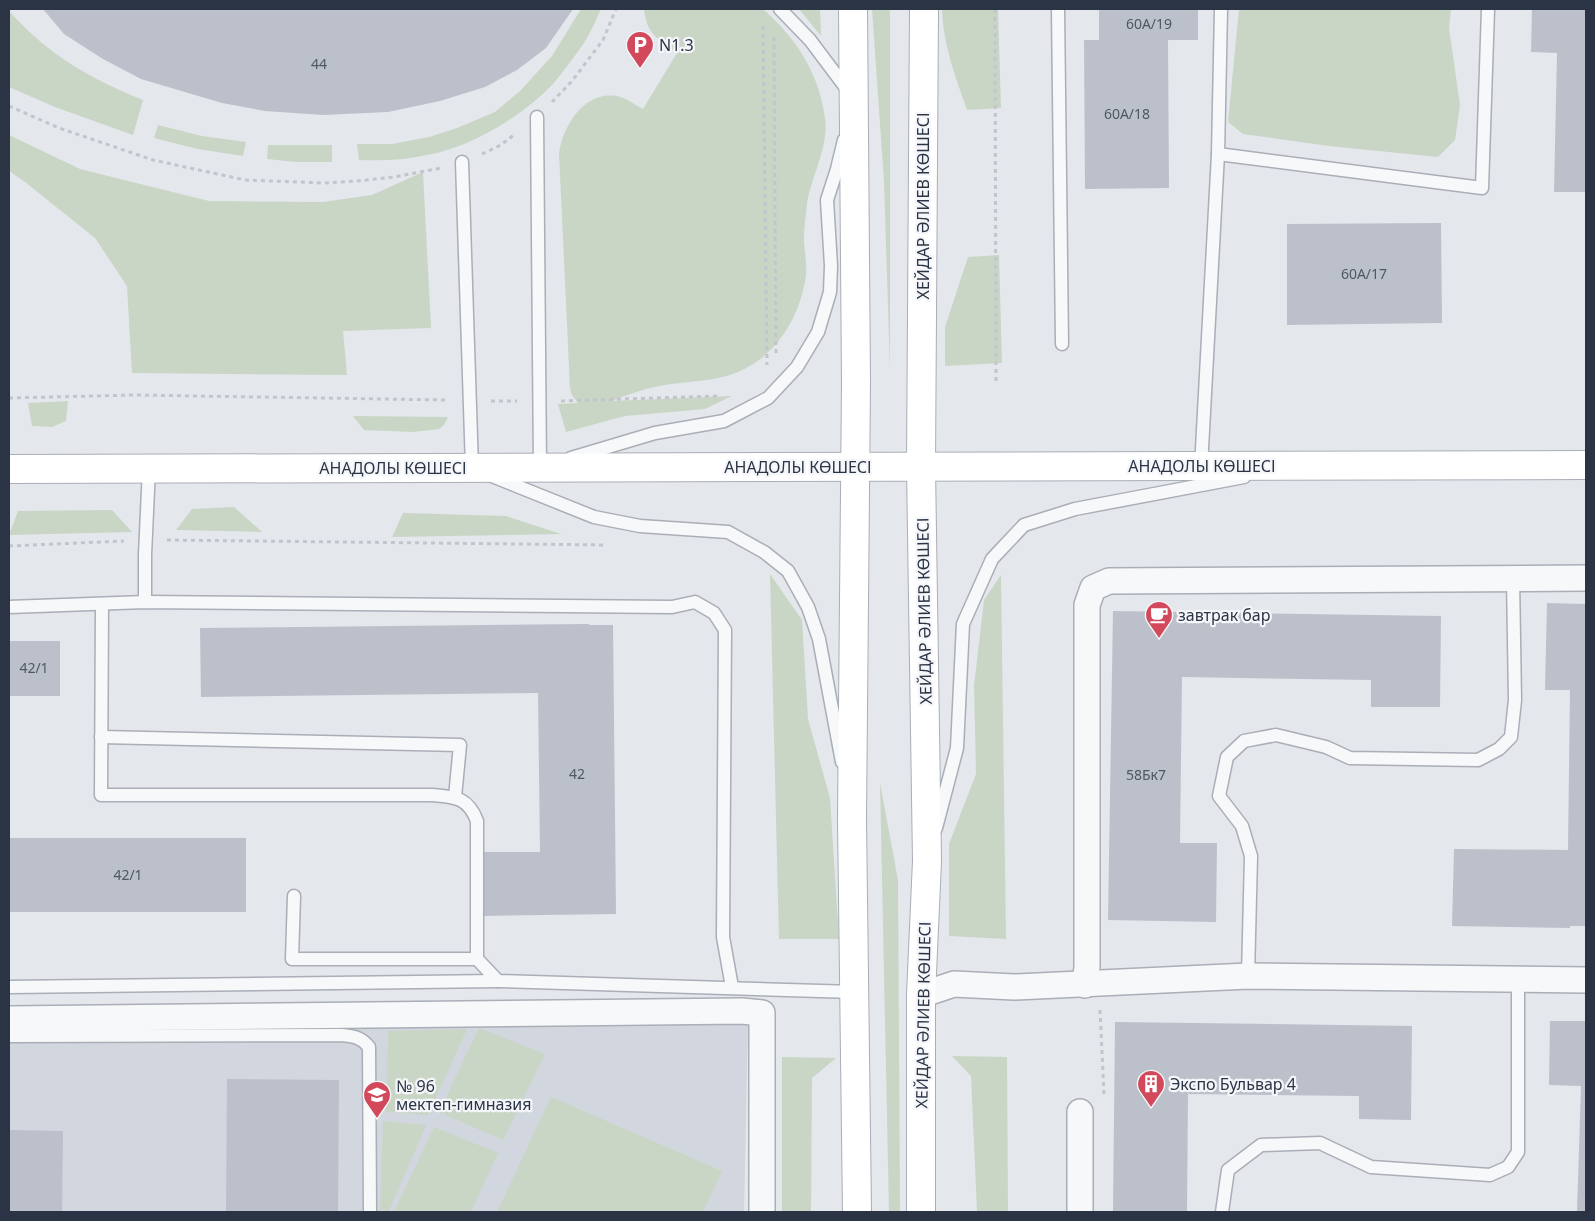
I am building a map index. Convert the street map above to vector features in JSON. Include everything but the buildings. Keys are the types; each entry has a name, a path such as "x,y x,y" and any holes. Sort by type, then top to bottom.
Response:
{"street":[{"path":"853,9 856,383 852,818 856,1212"},
{"name":"ХЕЙДАР ӘЛИЕВ КӨШЕСІ","path":"921,1212 921,995 927,861 921,467 924,9"},
{"name":"АНАДОЛЫ КӨШЕСІ","path":"9,469 1586,465"},
{"path":"1092,985 1087,967 1087,605 1093,588 1109,581 1586,578"},
{"path":"921,995 954,984 1014,987 1092,985 1248,976 1586,980"},
{"path":"9,1019 742,1011 762,1013 762,1212"},
{"path":"1080,1112 1080,1212"}],"lane":[{"path":"537,117 539,468 655,433 724,421 768,398 797,367 818,332 830,292 831,266 827,200 837,169 853,97 810,40 780,9"},
{"path":"1058,9 1062,344"},
{"path":"1201,467 1218,154 1221,9"},
{"path":"1218,154 1482,188 1488,9"},
{"path":"462,162 472,468 594,517 640,526 728,532 764,552 788,571 808,607 818,639 852,818"},
{"path":"927,861 957,748 964,624 992,559 1017,532 1024,525 1075,509 1300,466"},
{"path":"145,602 149,468"},
{"path":"1248,976 1251,856 1242,826 1219,796 1227,757 1244,741 1276,735 1326,747 1350,758 1478,760 1499,749 1511,737 1515,700 1512,579"},
{"path":"9,607 145,602 672,607 695,602 714,613 725,630 723,937 732,987"},
{"path":"102,604 102,794 432,795 455,797 472,809 477,821 476,959"},
{"path":"101,737 460,744 455,797"},
{"path":"294,896 292,959 476,959 498,981"},
{"path":"1222,1212 1228,1170 1261,1145 1320,1143 1370,1167 1490,1175 1508,1167 1518,1152 1518,980"},
{"path":"9,987 498,981 854,992"},
{"path":"9,1036 341,1035 354,1036 364,1040 369,1047 370,1212"}],"path":[{"path":"9,106 59,128 153,160 245,180 324,183 394,178 462,162 501,145 537,117 572,81 603,40 616,9"},
{"path":"995,9 996,381"},
{"path":"763,19 767,373"},
{"path":"774,29 776,366"},
{"path":"9,398 134,394 539,401 728,396"},
{"path":"9,546 146,540 615,545"},
{"path":"1080,1112 1104,1095 1092,985"}],"shaded area":[{"name":"№ 96 мектеп-гимназия","path":"748,1018 744,1212 9,1212 9,1025"}],"green space":[{"path":"581,9 601,9 584,43 552,85 540,97 511,119 477,138 443,151 401,159 359,160 357,144 392,144 429,137 457,128 495,112 521,90 552,56"},
{"path":"644,9 763,9 796,44 817,86 822,102 826,129 825,139 807,203 804,233 806,275 804,287 797,309 786,330 772,349 750,366 726,376 659,386 635,392 612,401 732,396 705,409 625,416 566,432 558,404 578,403 572,395 570,388 559,153 570,122 577,112 594,99 616,96 627,99 643,109 677,53 654,36 648,25"},
{"path":"799,9 820,9 821,36"},
{"path":"872,9 890,9 890,369 884,181"},
{"path":"942,9 998,9 1001,108 967,110 947,47"},
{"path":"1239,9 1451,9 1449,28 1460,105 1455,140 1438,157 1329,146 1243,134 1228,122"},
{"path":"9,11 39,41 70,64 104,83 143,100 133,135 55,107 9,87"},
{"path":"158,125 202,136 246,142 243,156 198,149 154,138"},
{"path":"9,135 80,169 209,201 323,202 372,195 423,172 431,328 343,331 347,375 132,373 127,286 95,238 9,171"},
{"path":"268,145 332,145 332,162 296,162 267,159"},
{"path":"999,255 1002,363 945,366 945,327 968,257"},
{"path":"68,401 66,421 52,427 32,426 28,403"},
{"path":"353,416 448,417 444,425 439,429 413,432 364,430"},
{"path":"234,507 262,532 176,530 192,509"},
{"path":"112,510 132,532 9,535 18,511"},
{"path":"403,513 506,516 561,534 392,537"},
{"path":"770,574 802,620 808,719 830,798 839,939 779,939"},
{"path":"1001,575 1006,939 949,936 949,844 976,774 974,686 984,600"},
{"path":"880,783 898,880 900,1212 889,1212"},
{"path":"479,1028 545,1054 503,1140 439,1112"},
{"path":"467,1029 428,1115 386,1112 388,1031"},
{"path":"952,1056 1007,1057 1008,1212 977,1212 971,1076"},
{"path":"782,1057 836,1058 812,1078 811,1212 782,1212"},
{"path":"551,1097 722,1171 703,1212 497,1212"},
{"path":"383,1121 426,1125 389,1211 380,1210"},
{"path":"434,1127 498,1153 471,1212 394,1212"}],"place":[{"name":"N1.3","path":"640,69"},
{"name":"завтрак бар","path":"1159,639"},
{"name":"Экспо Бульвар 4","path":"1151,1108"},
{"name":"№ 96 мектеп-гимназия","path":"377,1119"}]}
